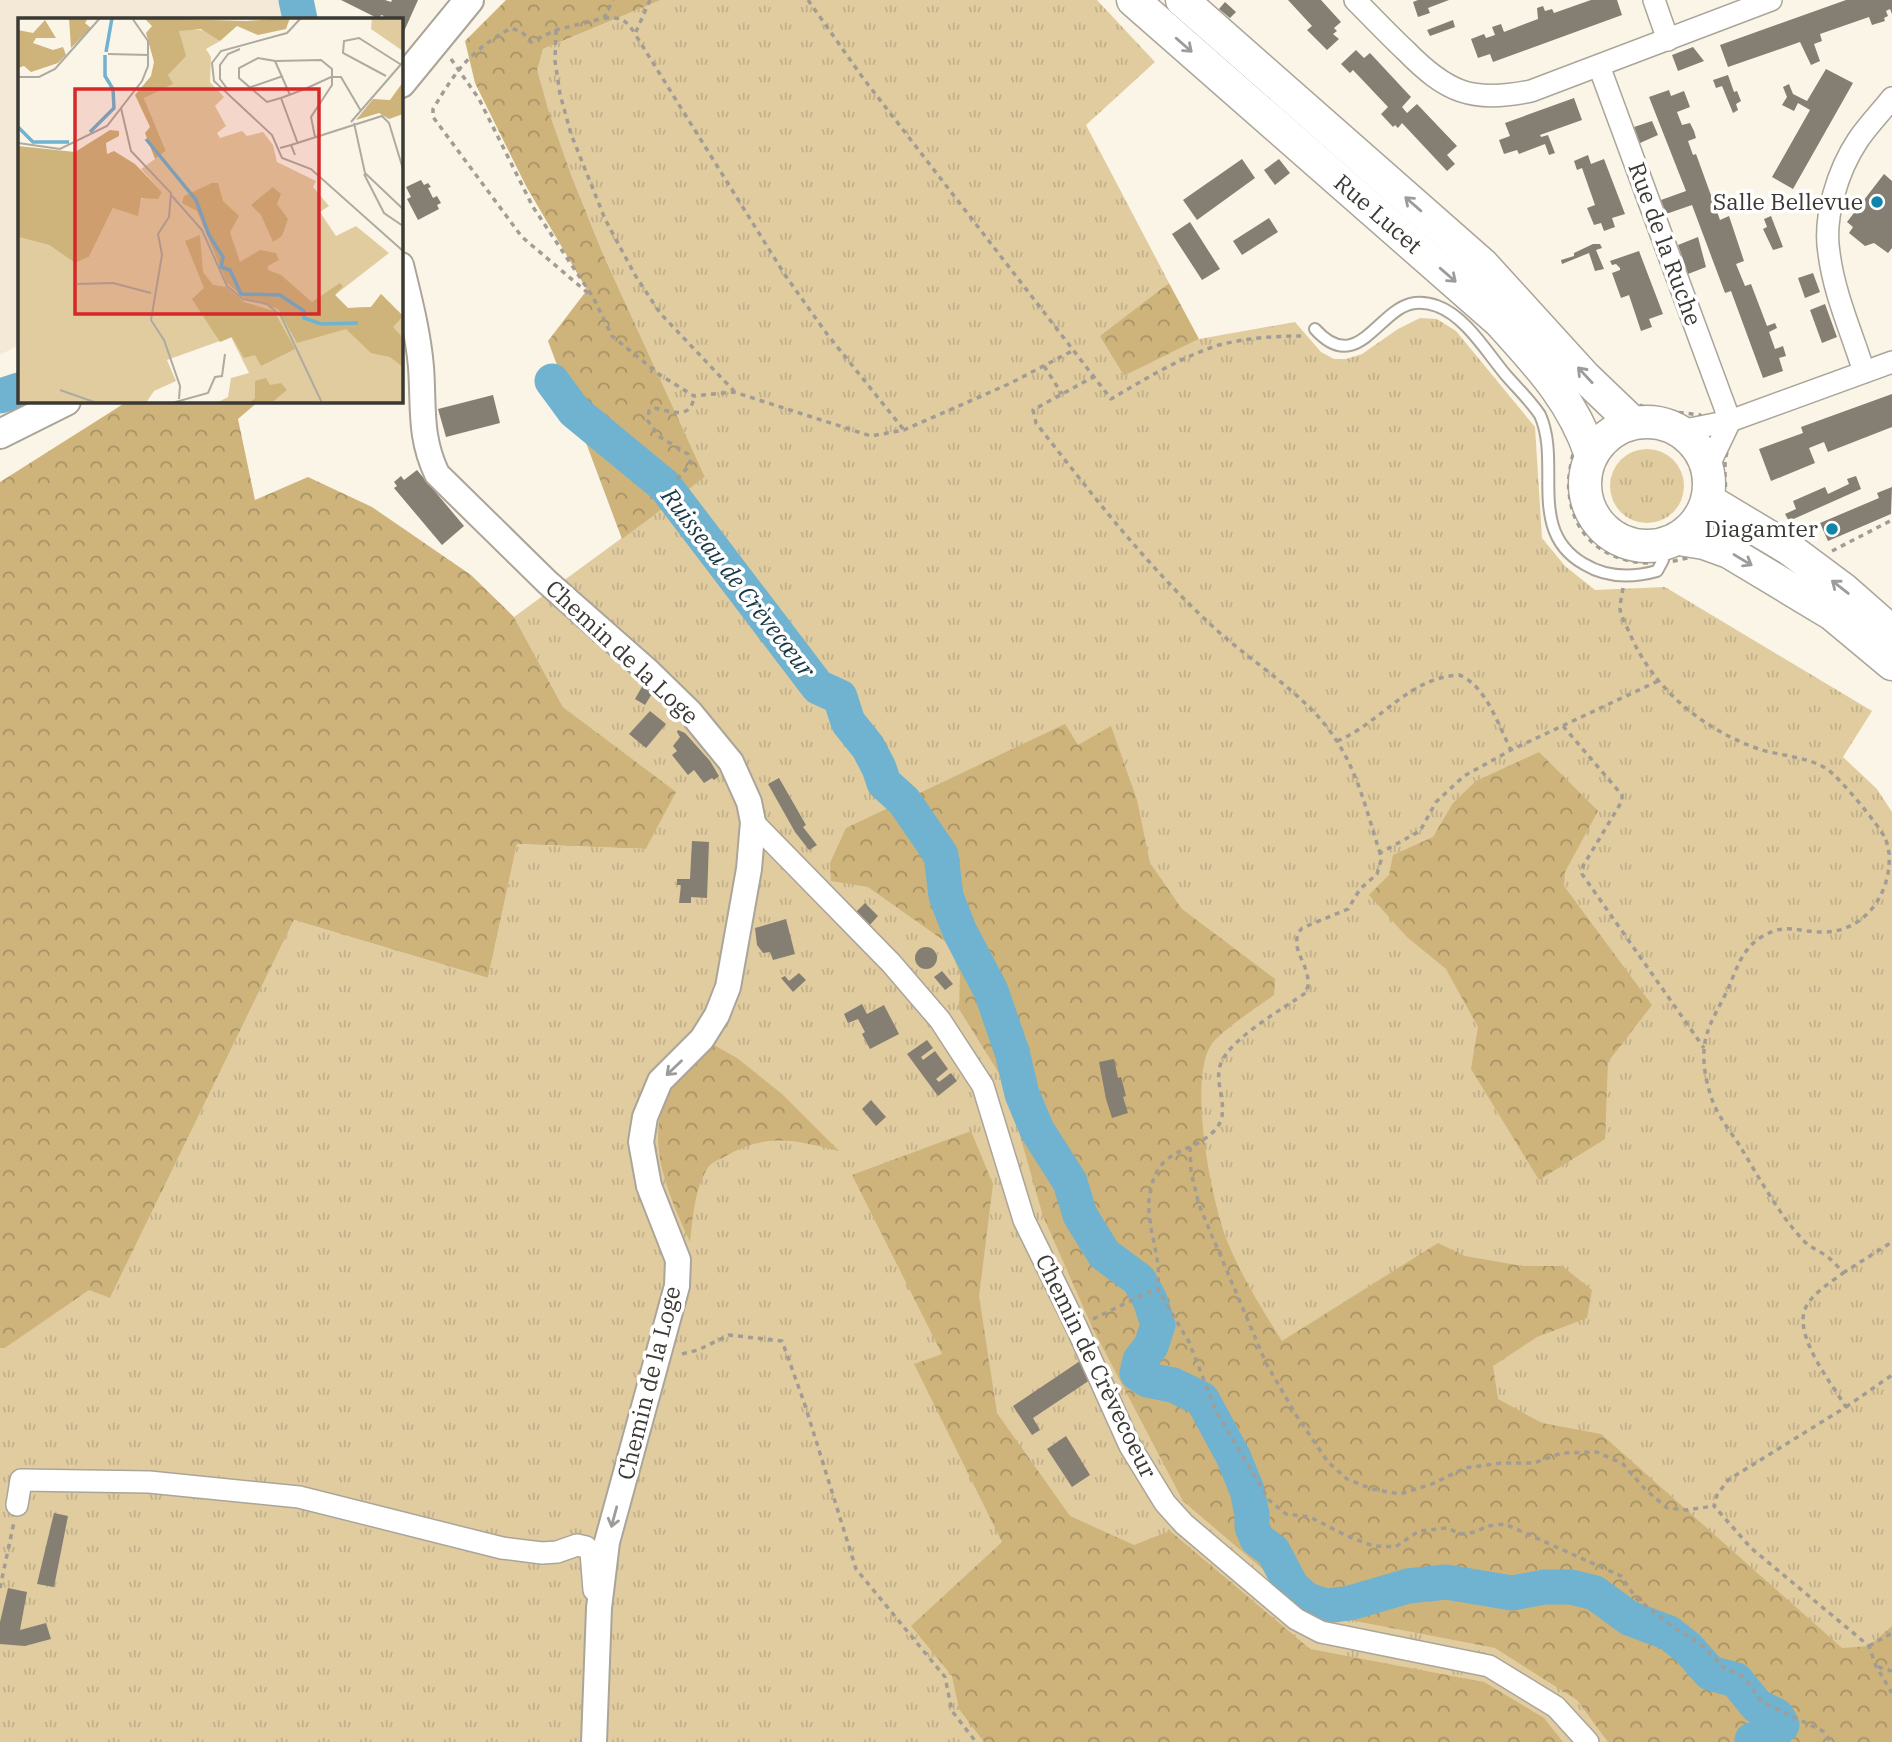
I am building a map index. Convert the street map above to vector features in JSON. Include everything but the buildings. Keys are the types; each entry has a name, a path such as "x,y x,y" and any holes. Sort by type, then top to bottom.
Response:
{"main road":[{"path":"402,82 469,0"},
{"name":"Rue Lucet","path":"1133,0 1499,321 1567,403 1588,445"},
{"name":"Rue Lucet","path":"1182,0 1483,265 1585,377 1626,416"},
{"path":"0,434 64,402"},
{"path":"1892,632 1843,589 1788,548 1715,504 1710,484 1714,455 1697,447 1692,429 1626,416 1609,435 1588,445 1585,495 1592,514 1604,530 1621,542 1641,547 1729,552 1814,602 1892,664"},
{"path":"1677,548 1715,504"}],"street":[{"path":"1355,0 1429,75 1469,94 1488,96 1520,93 1599,66 1771,0"},
{"path":"1654,0 1668,40"},
{"name":"Rue de la Ruche","path":"1599,66 1730,421"},
{"path":"1864,372 1839,296 1828,252 1830,215 1840,176 1857,141 1892,98"},
{"name":"Chemin de la Loge","path":"402,269 421,365 423,429 427,454 437,474 547,582 690,712 731,762 750,802 753,822 749,869 730,974 717,1015 702,1039 660,1081 645,1117 642,1142 649,1186 678,1260 677,1286 607,1542 599,1608 594,1742"},
{"path":"1692,429 1730,421 1892,362"},
{"path":"1714,455 1730,421"},
{"name":"Chemin de Crèvecoeur","path":"753,822 891,963 940,1020 983,1086 1024,1220 1130,1446 1165,1503 1184,1524 1296,1619 1321,1632 1489,1666 1556,1707 1588,1742"},
{"path":"17,1505 21,1480 149,1482 299,1497 502,1548 542,1553 557,1552 577,1545 592,1552 594,1587 599,1608"}],"lane":[{"path":"1315,329 1325,338 1340,345 1352,344 1363,339 1398,310 1410,304 1436,306 1450,313 1540,415 1549,443 1548,508 1553,527 1569,554 1591,569 1624,576 1657,571 1677,548"}],"path":[{"path":"604,18 614,0"},
{"path":"635,34 650,0"},
{"path":"808,0 863,78 1111,399 1181,361 1219,345 1282,336 1325,338"},
{"path":"593,297 522,237 433,117 433,109 458,68 482,46 511,28 523,32 531,42 556,30 604,18 619,17 628,21 785,275 827,334 904,430"},
{"path":"556,30 555,61 559,94 571,134 605,219 635,275 660,313 734,392"},
{"path":"458,68 485,111 533,207 593,297 612,336 660,375 694,396 734,392 872,436 904,430 1074,350"},
{"path":"1044,366 1062,394"},
{"path":"1095,376 1033,410 1036,423 1096,500 1161,576 1211,626 1301,700 1337,741 1352,768 1381,860 1377,874 1360,889 1348,909 1302,928 1297,934 1295,944 1309,981 1307,992 1231,1045 1220,1064 1219,1082 1223,1111 1216,1129 1190,1147 1168,1156 1151,1186 1147,1212 1160,1276 1157,1289 1189,1342 1216,1411 1269,1500 1286,1514 1310,1517 1373,1546 1395,1547 1419,1531 1447,1528 1461,1534 1505,1524 1621,1577 1636,1598 1703,1646 1723,1667 1744,1677 1762,1702 1823,1731 1831,1742"},
{"path":"677,479 691,464 688,454 660,437 648,421 649,411 654,408 677,413 688,411 693,406 694,396"},
{"path":"1630,402 1651,409 1700,415 1692,429 1714,455 1728,449 1724,470 1725,498 1715,504 1677,548 1633,563 1600,548 1576,523 1571,506 1569,476 1575,442 1588,445 1626,416 1630,402"},
{"path":"1811,565 1892,520"},
{"path":"1677,548 1698,554 1677,548"},
{"path":"1624,576 1620,611 1638,652 1658,681 1716,730 1760,750 1828,769 1885,837 1890,856 1890,877 1878,905 1866,918 1846,928 1825,932 1781,928 1760,937 1748,946 1739,959 1712,1020 1704,1048 1705,1076 1713,1104 1787,1221 1805,1243 1829,1258 1843,1273"},
{"path":"1337,741 1353,735 1399,698 1429,683 1459,675 1472,683 1484,697 1511,750"},
{"path":"1380,852 1420,831 1437,802 1464,776 1511,750 1658,681"},
{"path":"1563,726 1622,795 1622,801 1583,866 1582,874 1704,1048"},
{"path":"1190,1147 1191,1172 1199,1205 1266,1363 1296,1415 1328,1462 1347,1479 1372,1489 1400,1494 1432,1484 1465,1468 1501,1463 1534,1463 1562,1453 1597,1452 1623,1464 1645,1489 1667,1508 1686,1510 1714,1506"},
{"path":"1846,1407 1807,1342 1804,1310 1819,1291 1892,1242"},
{"path":"1076,1326 1157,1289"},
{"path":"657,1360 698,1350 729,1335 782,1341 856,1569 945,1677 952,1710 976,1742"},
{"path":"1714,1506 1717,1495 1728,1480 1846,1407 1892,1375"},
{"path":"0,1588 17,1505"},
{"path":"1714,1506 1751,1548 1869,1646 1876,1666 1892,1693"},
{"path":"1869,1646 1892,1633"},
{"path":"1876,1666 1892,1671"}],"shaded area":[{"path":"0,0 313,0 311,18 18,18 18,346 0,355"}],"green space":[{"path":"506,0 661,0 543,49 537,70 572,177 603,254 705,477 622,539 548,341 587,290 526,186 475,83 465,41"},
{"path":"661,0 1097,0 1155,62 1086,125 1169,283 1101,336 1124,376 1199,339 1295,322 1321,352 1334,359 1346,359 1362,354 1398,329 1420,318 1437,319 1456,331 1535,427 1542,538 1565,566 1595,590 1665,587 1872,711 1843,757 1877,789 1892,812 1892,1742 0,1742 0,1348 5,1348 89,1289 110,1298 294,920 488,978 517,844 646,849 675,793 563,707 514,617 705,477 603,254 572,177 536,69 543,49"},
{"path":"1169,283 1199,339 1124,376 1100,336"},
{"path":"126,402 258,402 238,419 255,500 308,477 372,507 471,575 514,617 563,707 676,792 646,849 517,844 488,978 294,920 110,1298 89,1290 5,1348 0,1348 0,482"},
{"path":"1640,449 1654,449 1668,455 1678,465 1684,486 1678,507 1668,517 1654,523 1640,523 1626,517 1616,507 1610,493 1610,479 1616,465 1626,455"},
{"path":"1065,724 1078,745 1111,726 1137,800 1150,863 1182,909 1275,979 1274,995 1230,1027 1211,1045 1204,1062 1202,1111 1214,1196 1226,1238 1244,1278 1282,1341 1438,1243 1465,1256 1522,1266 1562,1266 1592,1290 1587,1318 1537,1337 1493,1366 1498,1399 1542,1423 1601,1434 1842,1648 1869,1646 1892,1626 1892,1742 1608,1742 1577,1700 1495,1648 1314,1613 1183,1501 1093,1329 1043,1216 1005,1083 959,1009 960,975 950,945 868,887 831,881 830,863 846,828"},
{"path":"1539,752 1598,811 1565,872 1564,886 1652,1005 1608,1062 1605,1139 1539,1180 1471,1069 1478,1027 1446,969 1407,937 1369,895 1389,875 1393,855 1433,837 1453,803 1476,781"},
{"path":"714,1045 737,1058 782,1094 839,1151 794,1141 767,1141 739,1149 714,1162 707,1169 699,1186 690,1242 666,1184 658,1142 659,1121 665,1102 676,1083"},
{"path":"971,1131 993,1184 979,1296 997,1413 1070,1516 1134,1545 1170,1531 1310,1649 1484,1682 1544,1718 1563,1742 984,1742 959,1709 952,1676 911,1626 1002,1542 914,1364 942,1354 852,1175"}],"waterway":[{"path":"296,0 300,18"},
{"name":"Ruisseau de Crèvecœur","path":"552,381 574,411 665,486 818,687 840,697 848,722 868,747 884,783 904,801 941,855 946,896 960,932 991,991 1012,1052 1022,1094 1037,1130 1070,1182 1080,1215 1104,1254 1139,1280 1150,1300 1158,1325 1151,1346 1140,1360 1137,1373 1147,1380 1173,1385 1202,1399 1233,1456 1247,1490 1252,1527 1257,1539 1273,1551 1292,1587 1307,1600 1326,1606 1350,1603 1408,1586 1446,1582 1512,1593 1545,1587 1571,1587 1595,1593 1629,1618 1669,1633 1688,1648 1710,1673 1736,1680 1757,1706 1777,1716 1782,1725 1771,1734 1752,1740 1754,1742"},
{"path":"0,396 18,390"}],"place":[{"name":"Salle Bellevue","path":"1877,202"},
{"name":"Diagamter","path":"1832,529"}]}
